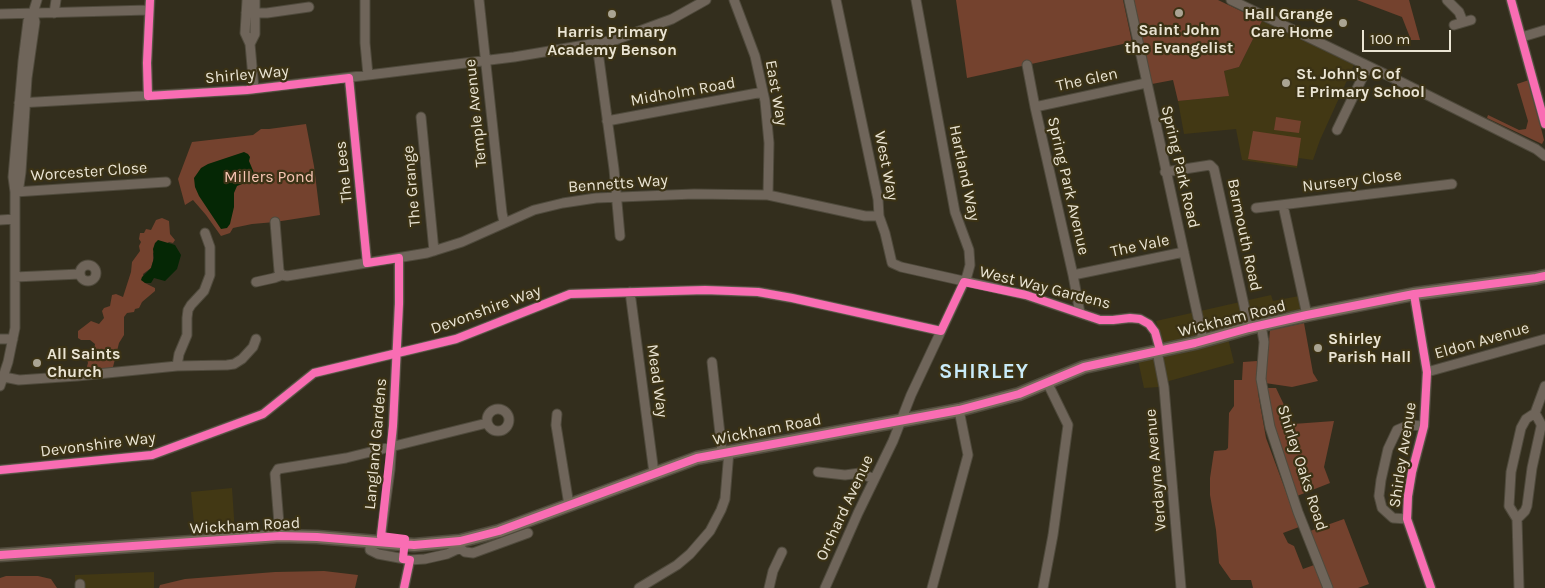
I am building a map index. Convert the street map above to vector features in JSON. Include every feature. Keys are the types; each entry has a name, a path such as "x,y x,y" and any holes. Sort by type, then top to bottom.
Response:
{"highway":[{"name":"Wickham Road","path":"0,554 280,536 317,537 375,543 460,545 691,459 959,410 1014,396 1084,367 1255,326 1414,294 1542,278"}],"street":[{"path":"0,386 13,339 16,317 15,192 20,182 20,140 28,25 37,0"},
{"path":"54,13 56,0"},
{"path":"148,96 146,63 150,0"},
{"path":"247,0 254,34 250,44 254,89"},
{"path":"251,13 256,0"},
{"path":"365,0 365,40 368,75"},
{"name":"Temple Avenue","path":"479,0 504,222"},
{"name":"Shirley Way","path":"22,103 254,89 486,61 598,44 632,35 656,26 706,0"},
{"name":"East Way","path":"734,0 752,45 763,92 768,132 768,196"},
{"name":"West Way","path":"836,0 878,199 879,216 885,232 891,261 894,265 964,282"},
{"name":"Hartland Way","path":"900,421 970,265 970,250 954,212 916,0"},
{"name":"Spring Park Road","path":"1129,0 1203,340"},
{"path":"1231,0 1541,148 1545,156"},
{"path":"1252,10 1257,0"},
{"path":"1447,0 1459,12 1463,22"},
{"path":"1512,0 1545,122"},
{"path":"251,13 310,7"},
{"path":"0,14 149,10"},
{"path":"1522,37 1545,30"},
{"path":"598,44 620,236"},
{"name":"Spring Park Avenue","path":"1027,65 1074,275 1080,313"},
{"path":"1337,130 1368,66"},
{"name":"The Lees","path":"349,78 368,263"},
{"name":"The Glen","path":"1035,107 1146,83"},
{"name":"Midholm Road","path":"607,121 763,92"},
{"name":"The Grange","path":"421,117 434,251"},
{"name":"Barmouth Road","path":"1166,172 1208,165 1214,168 1255,326"},
{"name":"Worcester Close","path":"15,192 166,182"},
{"name":"Nursery Close","path":"1256,208 1452,184"},
{"name":"Bennetts Way","path":"256,282 282,275 287,276 434,251 462,242 534,210 563,203 616,196 725,194 768,196 869,216 879,216"},
{"path":"1283,205 1307,315"},
{"path":"0,220 15,219"},
{"path":"275,222 279,271 282,275"},
{"path":"177,366 179,354 187,335 188,311 210,279 211,257 209,236"},
{"name":"The Vale","path":"1074,275 1184,252"},
{"name":"Langland Gardens","path":"375,543 392,445 400,302 398,258"},
{"path":"16,277 80,274"},
{"name":"West Way Gardens","path":"964,282 1026,295 1104,320 1130,318 1144,321 1155,332 1158,350"},
{"name":"Devonshire Way","path":"0,470 152,455 263,414 314,373 456,339 567,295 726,290 758,292 941,331"},
{"name":"Mead Way","path":"630,292 654,473"},
{"name":"Shirley Avenue","path":"1414,294 1427,372 1424,426 1412,472 1407,519 1431,588"},
{"name":"Shirley Oaks Road","path":"1255,326 1264,342 1262,379 1270,427 1296,506 1328,588"},
{"path":"4,377 19,380 177,366 221,366 234,364 242,359 250,350 256,338"},
{"path":"0,339 13,339"},
{"name":"Eldon Avenue","path":"1427,372 1545,339"},
{"name":"Verdayne Avenue","path":"1158,350 1164,387 1181,588"},
{"path":"640,588 683,559 703,539 713,526 725,499 726,452 712,362"},
{"path":"1043,588 1053,535 1068,425 1047,382"},
{"path":"1519,588 1517,519 1509,506 1511,472 1520,428 1526,419 1535,413 1545,386"},
{"path":"909,400 917,414 927,416"},
{"path":"932,588 968,455 959,410"},
{"path":"1517,519 1527,506 1532,468 1540,432 1540,424 1535,413"},
{"path":"557,414 556,425 569,505"},
{"name":"Orchard Avenue","path":"825,588 893,441 900,421"},
{"path":"280,536 276,470 341,459 487,423"},
{"name":"Orchard Avenue","path":"878,424 888,431 893,441"},
{"name":"Shirley Avenue","path":"1407,519 1393,518 1382,508 1379,496 1381,480 1388,449 1396,430 1409,426 1424,426"},
{"path":"818,472 845,475 860,473 874,479"},
{"name":"Wickham Road","path":"375,543 370,550 378,554 410,560 447,554 460,545 465,552 473,553 528,533"},
{"path":"769,588 773,571 782,552"},
{"path":"404,588 410,560"}],"shaded area":[{"name":"St. John's C of E Primary School","path":"1262,21 1354,65 1313,160 1299,158 1297,168 1242,160 1236,129 1184,134 1178,101 1228,96 1224,71 1239,67"},
{"name":"Millers Pond","path":"244,152 250,157 249,161 254,173 250,181 237,186 234,193 234,207 230,224 227,228 221,229 199,196 194,178 201,168 208,164"},
{"path":"158,240 175,245 181,255 177,269 165,281 154,278 151,283 145,283 141,280 151,268 154,258 153,249"},
{"path":"1271,295 1273,301 1299,296 1302,313 1226,330 1234,363 1169,381 1159,387 1144,388 1136,351 1163,346 1156,321"},
{"path":"232,488 235,532 195,535 191,492"},
{"path":"154,572 154,588 75,588 75,575"}],"green space":[{"path":"956,0 1123,0 1132,42 967,78"},
{"path":"1134,0 1218,0 1262,21 1239,67 1224,71 1229,96 1178,101 1173,80 1152,84"},
{"path":"1357,0 1409,0 1420,40 1411,40 1402,17"},
{"path":"1529,80 1544,140 1542,144 1487,118 1488,115 1519,130 1526,129 1528,121 1517,84"},
{"path":"1276,117 1301,121 1299,133 1274,130"},
{"name":"Millers Pond","path":"306,124 314,166 320,215 233,228 230,233 221,236 193,200 185,205 178,179 192,142 253,135 261,129"},
{"path":"1253,131 1301,138 1297,166 1248,159"},
{"path":"162,218 169,221 170,234 175,240 173,243 169,242 153,253 151,268 143,274 145,283 155,288 155,291 142,302 139,308 135,309 134,312 127,313 124,317 124,335 119,343 112,371 85,373 88,363 86,356 94,350 95,344 90,340 78,338 78,331 91,321 99,324 104,318 102,311 110,306 112,295 116,294 123,297 131,272 132,262 140,251 140,233 144,233 146,229 151,230 156,220"},
{"path":"1304,323 1313,373 1318,381 1292,387 1265,383 1270,330"},
{"path":"1257,361 1258,393 1266,438 1299,527 1283,533 1288,543 1294,546 1303,569 1314,565 1323,588 1253,588 1251,580 1231,580 1219,563 1210,495 1210,478 1214,451 1226,450 1228,448 1229,413 1234,406 1234,380 1242,380 1243,362"},
{"path":"1266,388 1276,388 1293,424 1334,421 1324,467 1330,483 1297,496 1276,440"},
{"path":"1344,519 1369,584 1358,588 1332,588 1310,531"},
{"path":"324,571 358,575 355,588 159,588 160,585 185,579 275,572"},
{"path":"6,576 38,576 51,579 57,588 0,588 0,578"}],"cycle path":[{"path":"150,0 147,63 148,96 247,90 349,78 367,263 399,258 399,304 393,426 381,536 405,539 403,559 410,560 404,588"},
{"path":"1511,0 1545,124"},
{"path":"0,555 280,536 414,545 460,541 499,531 697,458 959,410 1019,394 1084,367 1195,343 1307,315 1414,294 1545,276"},
{"path":"0,470 152,455 263,414 314,373 456,339 570,294 705,290 758,292 941,331 964,282 1026,295 1100,320 1140,319 1149,324 1155,332 1160,350"},
{"path":"1414,294 1427,372 1424,426 1412,472 1407,519 1431,588"}],"place":[{"name":"Saint John the Evangelist","path":"1179,13"},
{"name":"Harris Primary Academy Benson","path":"612,14"},
{"name":"Hall Grange Care Home","path":"1343,23"},
{"name":"St. John's C of E Primary School","path":"1286,83"},
{"name":"Shirley Parish Hall","path":"1318,348"},
{"name":"All Saints Church","path":"37,363"}],"district":[{"name":"SHIRLEY","path":"984,372"}]}
